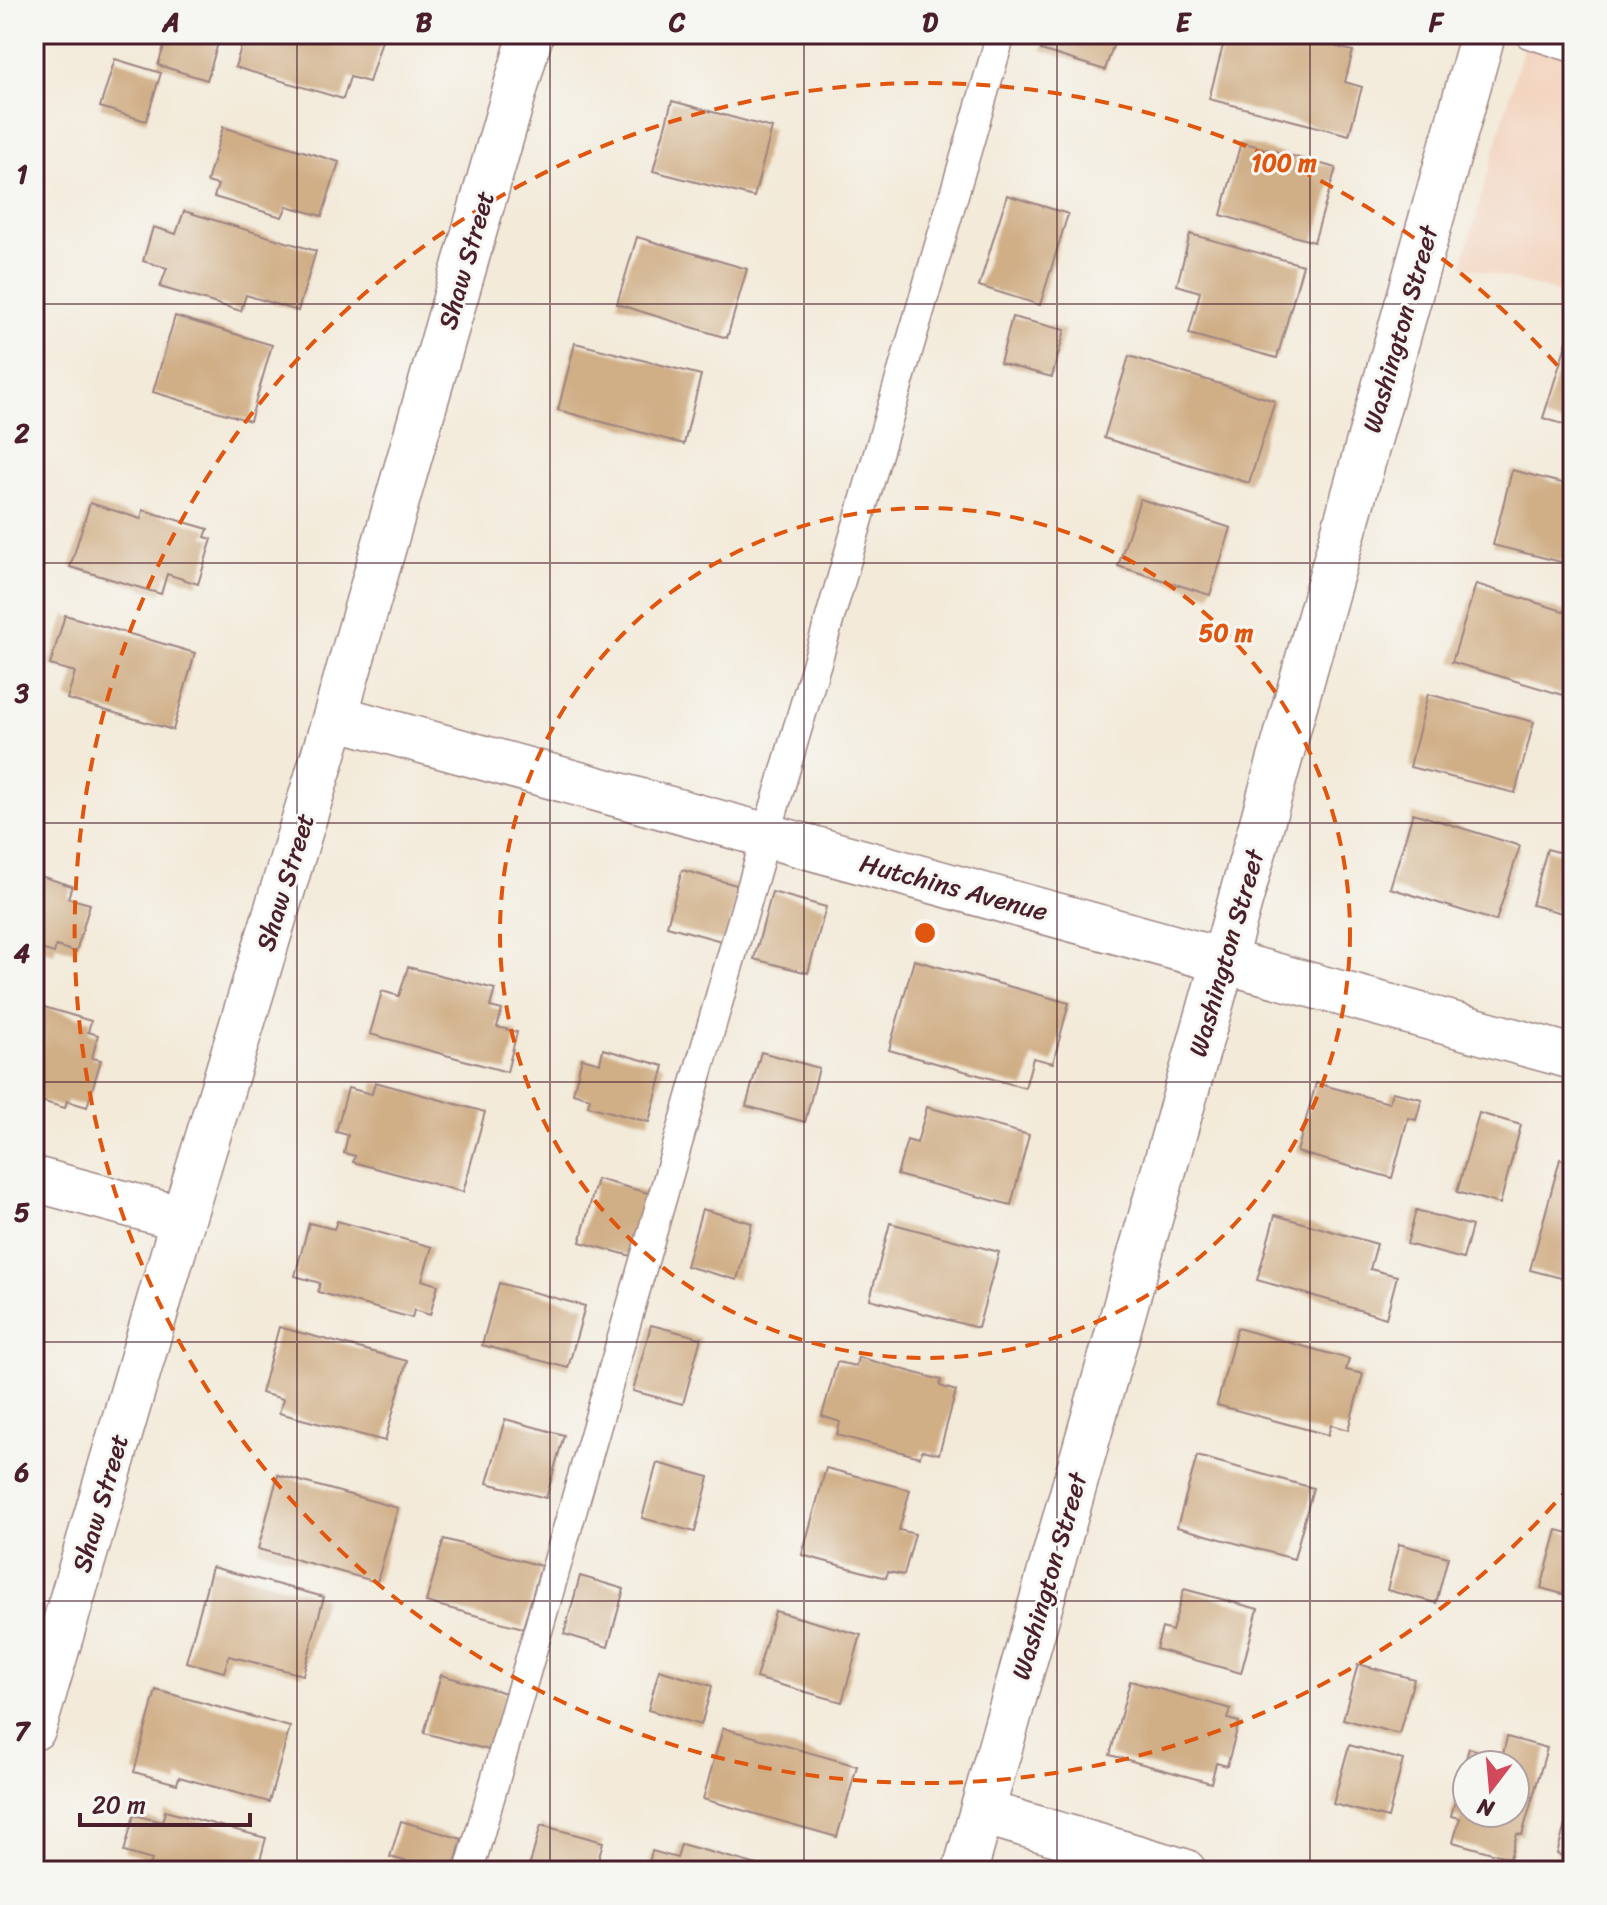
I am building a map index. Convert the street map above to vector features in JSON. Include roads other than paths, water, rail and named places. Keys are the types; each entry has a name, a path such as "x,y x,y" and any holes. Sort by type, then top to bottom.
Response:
{"street":[{"name":"Shaw Street","path":"34,1728 183,1219 335,717 531,34"},
{"name":"Washington Street","path":"965,1871 1483,34"},
{"name":"Hutchins Avenue","path":"335,717 1573,1057"},
{"path":"34,1179 183,1219"},
{"path":"982,1812 1184,1871"}],"lane":[{"path":"469,1871 766,836 1001,34"},
{"path":"1529,34 1573,48"}]}
